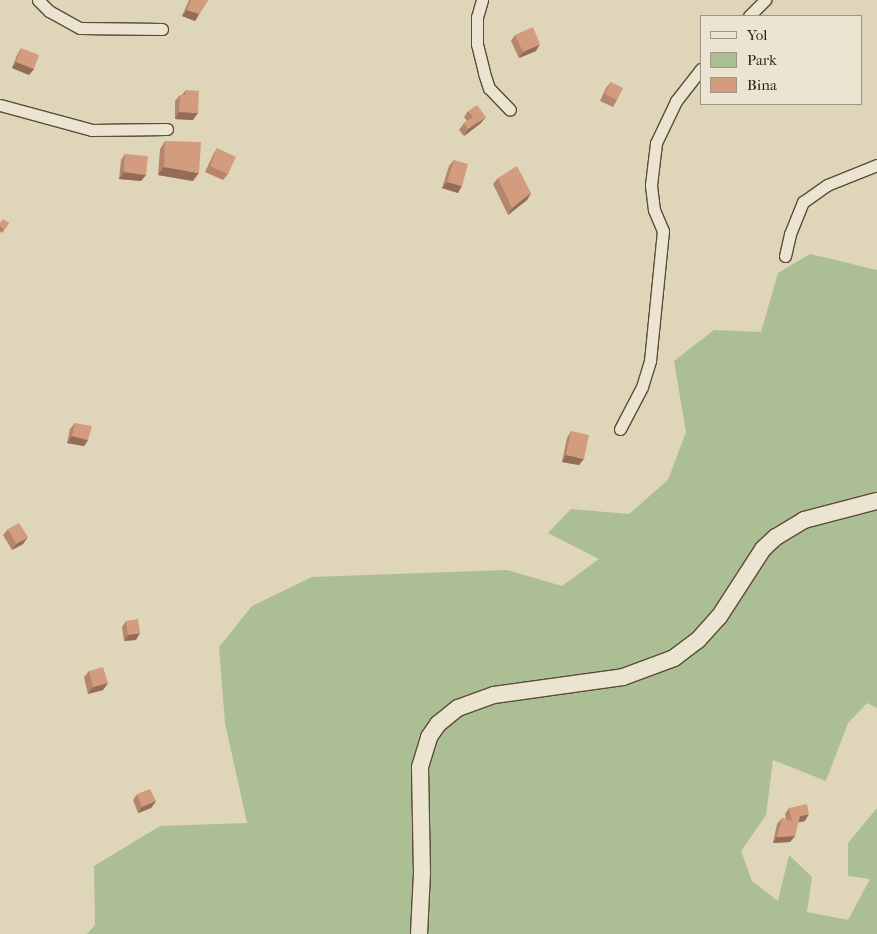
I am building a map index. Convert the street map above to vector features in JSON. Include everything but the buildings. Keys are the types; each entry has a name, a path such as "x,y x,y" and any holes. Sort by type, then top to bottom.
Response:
{"main road":[{"path":"419,934 422,874 420,767 429,738 443,720 458,708 494,695 622,677 674,658 698,640 720,617 764,549 776,537 804,520 877,501"},
{"path":"428,934 430,766 436,742 452,723 489,707 601,690 660,676 694,656 731,620 771,555 789,536 804,528 877,511"}],"street":[{"path":"38,0 49,11 80,28 162,28"},
{"path":"482,0 477,17 477,44 484,72 489,88 510,110"},
{"path":"751,15 765,0"},
{"path":"620,429 642,387 650,361 663,231 654,210 651,185 656,143 676,101 700,70"},
{"path":"0,105 92,130 167,129"},
{"path":"785,256 790,234 803,202 827,185 877,166"}],"green space":[{"path":"810,254 877,270 877,708 867,703 848,723 826,781 773,760 766,815 741,851 752,881 778,901 789,855 812,877 807,912 848,920 870,879 848,876 848,843 877,808 877,934 87,934 95,925 94,866 160,826 247,823 225,723 219,647 252,606 312,577 507,570 562,586 599,559 548,533 571,509 629,514 668,480 686,432 674,361 714,330 761,332 778,273"}]}
